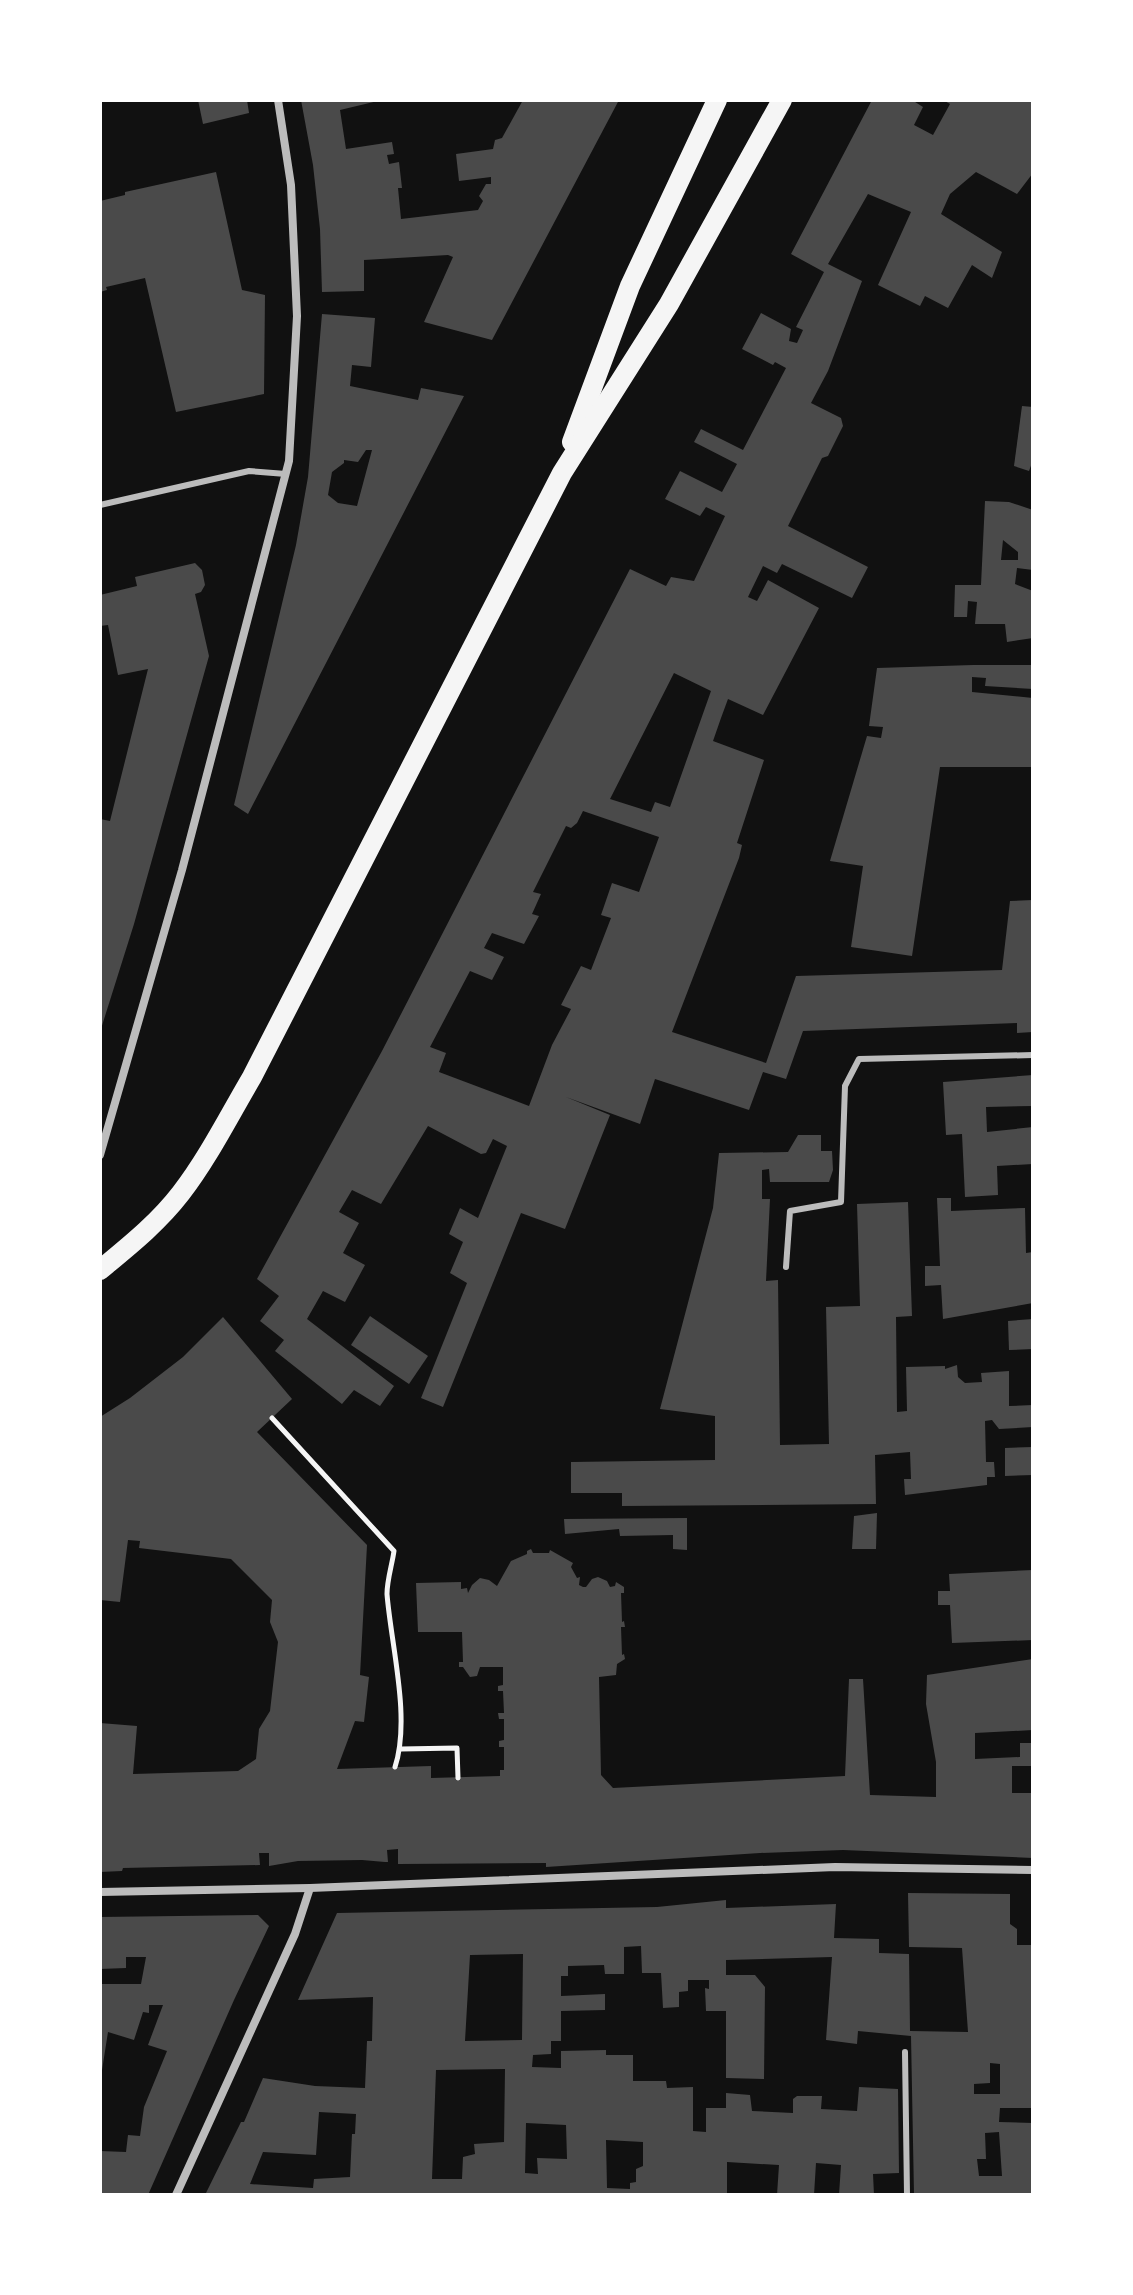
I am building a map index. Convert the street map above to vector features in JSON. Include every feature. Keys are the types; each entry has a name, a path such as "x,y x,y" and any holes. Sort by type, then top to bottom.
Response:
{"main road":[{"path":"562,473 630,286 717,100"},
{"path":"100,1270 145,1233 198,1170 252,1077 562,473 669,304 782,100"}],"street":[{"path":"100,1155 182,870 289,461 297,316 291,185 278,100"},
{"path":"100,1892 310,1888 835,1867 1033,1870"},
{"path":"176,2195 295,1934 310,1888"}],"lane":[{"path":"100,505 249,471 286,474"},
{"path":"786,1267 790,1211 841,1202 845,1086 859,1059 1033,1055"},
{"path":"905,2052 907,2195"}],"path":[{"path":"272,1418 394,1551 387,1591 397,1658 401,1749 395,1767"},
{"path":"401,1749 457,1748 458,1778"}],"building":[{"path":"198,100 247,100 249,113 203,124"},
{"path":"301,100 382,100 340,110 346,149 392,142 394,154 387,155 389,164 399,162 401,219 478,210 483,201 479,196 486,184 491,184 491,177 459,181 456,154 493,149 495,140 502,138 523,100 619,100 492,340 424,322 453,257 448,255 364,260 364,291 322,292 320,229 313,165"},
{"path":"872,100 912,100 923,107 914,125 933,135 950,104 943,100 1033,100 1033,173 1017,194 976,172 950,194 941,214 1002,252 992,278 972,265 948,308 925,296 920,306 878,285 911,212 868,194 828,264 862,281 828,371 811,403 841,418 843,426 828,456 822,458 788,526 868,567 852,598 782,564 777,573 763,566 748,597 757,601 768,580 819,608 763,715 728,699 713,741 764,760 737,843 742,845 739,858 672,1032 766,1063 796,976 1002,970 1010,901 1033,900 1033,1032 1017,1033 1017,1023 803,1031 786,1079 763,1072 749,1110 655,1079 640,1124 566,1097 610,1115 565,1229 521,1213 443,1407 421,1398 467,1283 450,1273 463,1242 449,1234 460,1208 478,1218 507,1146 493,1139 486,1153 481,1154 428,1126 381,1204 352,1190 339,1212 359,1223 343,1253 365,1265 345,1302 323,1291 307,1319 394,1386 380,1406 354,1390 342,1404 275,1351 284,1340 260,1321 279,1296 257,1279 382,1051 630,569 666,586 671,577 694,581 725,516 706,507 700,516 665,499 680,471 722,492 737,464 694,442 701,429 743,450 786,368 742,349 761,313 791,329 789,341 797,343 803,330 796,327 824,272 791,254","holes":["674,673 711,691 670,807 655,802 651,812 610,799","583,811 659,837 639,892 612,883 601,915 611,918 591,970 581,966 561,1005 571,1009 552,1045 529,1106 439,1072 446,1053 430,1047 470,971 492,980 504,957 484,948 492,933 524,944 539,916 532,914 541,894 533,892 566,826 571,828 577,823"]},
{"path":"216,172 242,290 265,295 264,394 176,412 145,278 106,287 107,290 100,292 100,201 125,195 125,192"},
{"path":"322,314 375,318 371,367 352,365 350,386 418,400 421,388 464,396 248,814 234,805 296,545 308,477","holes":["366,450 372,450 357,506 338,503 328,495 332,472 344,460 358,462"]},
{"path":"1022,406 1033,407 1033,460 1029,471 1014,466"},
{"path":"985,501 1009,502 1033,510 1033,570 1017,568 1015,584 1033,591 1033,638 1007,642 1005,624 975,624 977,602 968,601 967,617 954,617 955,585 981,585","holes":["1003,540 1018,552 1018,560 1001,560"]},
{"path":"195,563 202,570 205,585 201,592 195,594 209,656 134,924 100,1032 100,819 110,821 148,669 118,675 108,625 100,626 100,595 137,586 135,577"},
{"path":"1033,665 1033,689 985,686 986,678 972,677 972,692 1033,698 1033,767 940,767 912,956 851,947 863,866 830,861 867,736 881,738 883,727 869,726 877,668"},
{"path":"1033,1075 1033,1106 986,1107 987,1132 1033,1127 1033,1164 997,1166 998,1195 965,1197 962,1134 946,1135 943,1082"},
{"path":"798,1135 821,1135 821,1151 832,1151 833,1170 829,1182 770,1182 769,1169 762,1170 762,1199 770,1199 766,1281 778,1280 780,1445 829,1444 826,1307 860,1306 857,1204 908,1202 912,1316 896,1317 897,1412 907,1411 906,1367 945,1366 945,1369 957,1365 958,1377 965,1383 982,1382 981,1373 1009,1371 1009,1406 1033,1405 1033,1427 999,1429 992,1420 985,1421 986,1462 994,1462 995,1477 987,1477 987,1485 905,1495 904,1479 911,1479 910,1452 875,1455 876,1504 622,1506 622,1493 571,1493 571,1462 715,1460 715,1416 660,1409 713,1208 719,1153 788,1152"},
{"path":"937,1198 951,1198 951,1211 1025,1208 1026,1253 1033,1252 1033,1303 943,1319 941,1285 925,1286 925,1266 940,1266"},
{"path":"370,1316 428,1356 409,1384 351,1345"},
{"path":"223,1317 292,1399 257,1432 367,1545 360,1675 369,1677 364,1722 355,1721 337,1769 431,1766 431,1778 500,1776 500,1770 504,1770 504,1747 499,1747 499,1741 504,1740 504,1719 499,1719 498,1713 504,1713 503,1691 498,1691 498,1686 503,1685 503,1667 480,1667 477,1676 470,1677 463,1667 459,1667 459,1662 463,1662 462,1632 418,1632 416,1583 461,1582 461,1589 467,1588 468,1593 480,1578 497,1586 511,1561 531,1549 533,1553 549,1553 550,1550 573,1563 571,1567 577,1578 580,1577 579,1585 583,1587 598,1577 607,1581 610,1587 615,1586 616,1582 624,1587 624,1593 621,1593 625,1627 621,1627 622,1655 625,1659 617,1664 616,1675 599,1677 601,1775 613,1788 845,1776 849,1679 863,1679 870,1795 936,1797 936,1762 926,1704 927,1675 1033,1659 1033,1730 975,1733 975,1759 1020,1757 1020,1743 1033,1743 1033,1766 1012,1766 1012,1793 1033,1793 1033,1858 843,1850 546,1867 546,1863 398,1864 398,1849 387,1850 388,1862 298,1861 269,1866 269,1853 259,1853 260,1865 123,1868 122,1871 100,1872 100,1723 137,1726 133,1774 238,1771 256,1759 259,1729 270,1711 278,1642 270,1622 272,1600 231,1559 139,1548 140,1541 128,1540 120,1602 100,1600 100,1417 183,1357"},
{"path":"1033,1319 1033,1349 1009,1350 1008,1321"},
{"path":"1033,1447 1033,1475 1005,1476 1005,1448"},
{"path":"877,1513 876,1549 852,1549 854,1516"},
{"path":"687,1518 687,1550 673,1549 673,1535 620,1536 619,1529 565,1534 564,1519"},
{"path":"1033,1570 1033,1640 952,1643 950,1605 938,1605 938,1591 950,1591 949,1574"},
{"path":"908,1893 1010,1894 1010,1924 1017,1929 1017,1945 1033,1945 1033,2108 1000,2108 999,2122 1033,2123 1033,2195 914,2195 911,2036 858,2031 857,2044 826,2040 832,1957 726,1960 726,1975 755,1975 765,1987 764,2079 726,2078 726,2011 706,2011 705,1988 709,1989 709,1980 688,1980 688,1991 679,1992 679,2007 663,2008 661,1973 642,1973 641,1946 624,1947 624,1974 605,1974 604,1965 568,1966 568,1976 561,1976 561,1996 605,1994 605,2010 561,2011 561,2041 551,2041 551,2054 533,2055 532,2067 561,2068 561,2051 606,2050 606,2055 633,2055 633,2081 666,2081 667,2088 693,2087 693,2131 706,2132 706,2108 726,2108 726,2093 750,2095 752,2111 793,2113 793,2099 797,2096 822,2096 821,2109 857,2111 859,2087 898,2089 899,2173 873,2174 874,2195 839,2195 841,2165 816,2163 814,2195 777,2195 779,2165 727,2162 727,2195 205,2195 241,2122 244,2122 263,2078 315,2086 365,2088 367,2041 372,2041 373,1997 298,2000 337,1913 657,1907 726,1900 726,1908 836,1904 834,1938 879,1939 879,1953 909,1954 910,2031 968,2032 962,1948 909,1947","holes":["523,1954 522,2040 465,2041 470,1955","990,2063 1000,2064 1000,2094 974,2094 974,2084 990,2083","505,2069 504,2142 474,2144 475,2154 463,2157 462,2179 432,2179 436,2070","319,2112 356,2114 350,2177 314,2179 313,2188 250,2184 263,2152 316,2155","526,2123 566,2125 567,2159 537,2158 538,2174 525,2173","999,2132 1002,2176 979,2176 977,2159 986,2159 985,2133","606,2140 643,2142 643,2166 636,2169 636,2182 630,2183 630,2189 607,2188"]},
{"path":"258,1915 269,1926 148,2195 100,2195 100,2151 126,2152 128,2135 140,2136 144,2107 167,2051 148,2045 163,2005 149,2005 149,2013 143,2012 134,2040 108,2032 100,2083 100,1984 141,1984 146,1957 126,1957 126,1968 100,1969 100,1917"}]}
